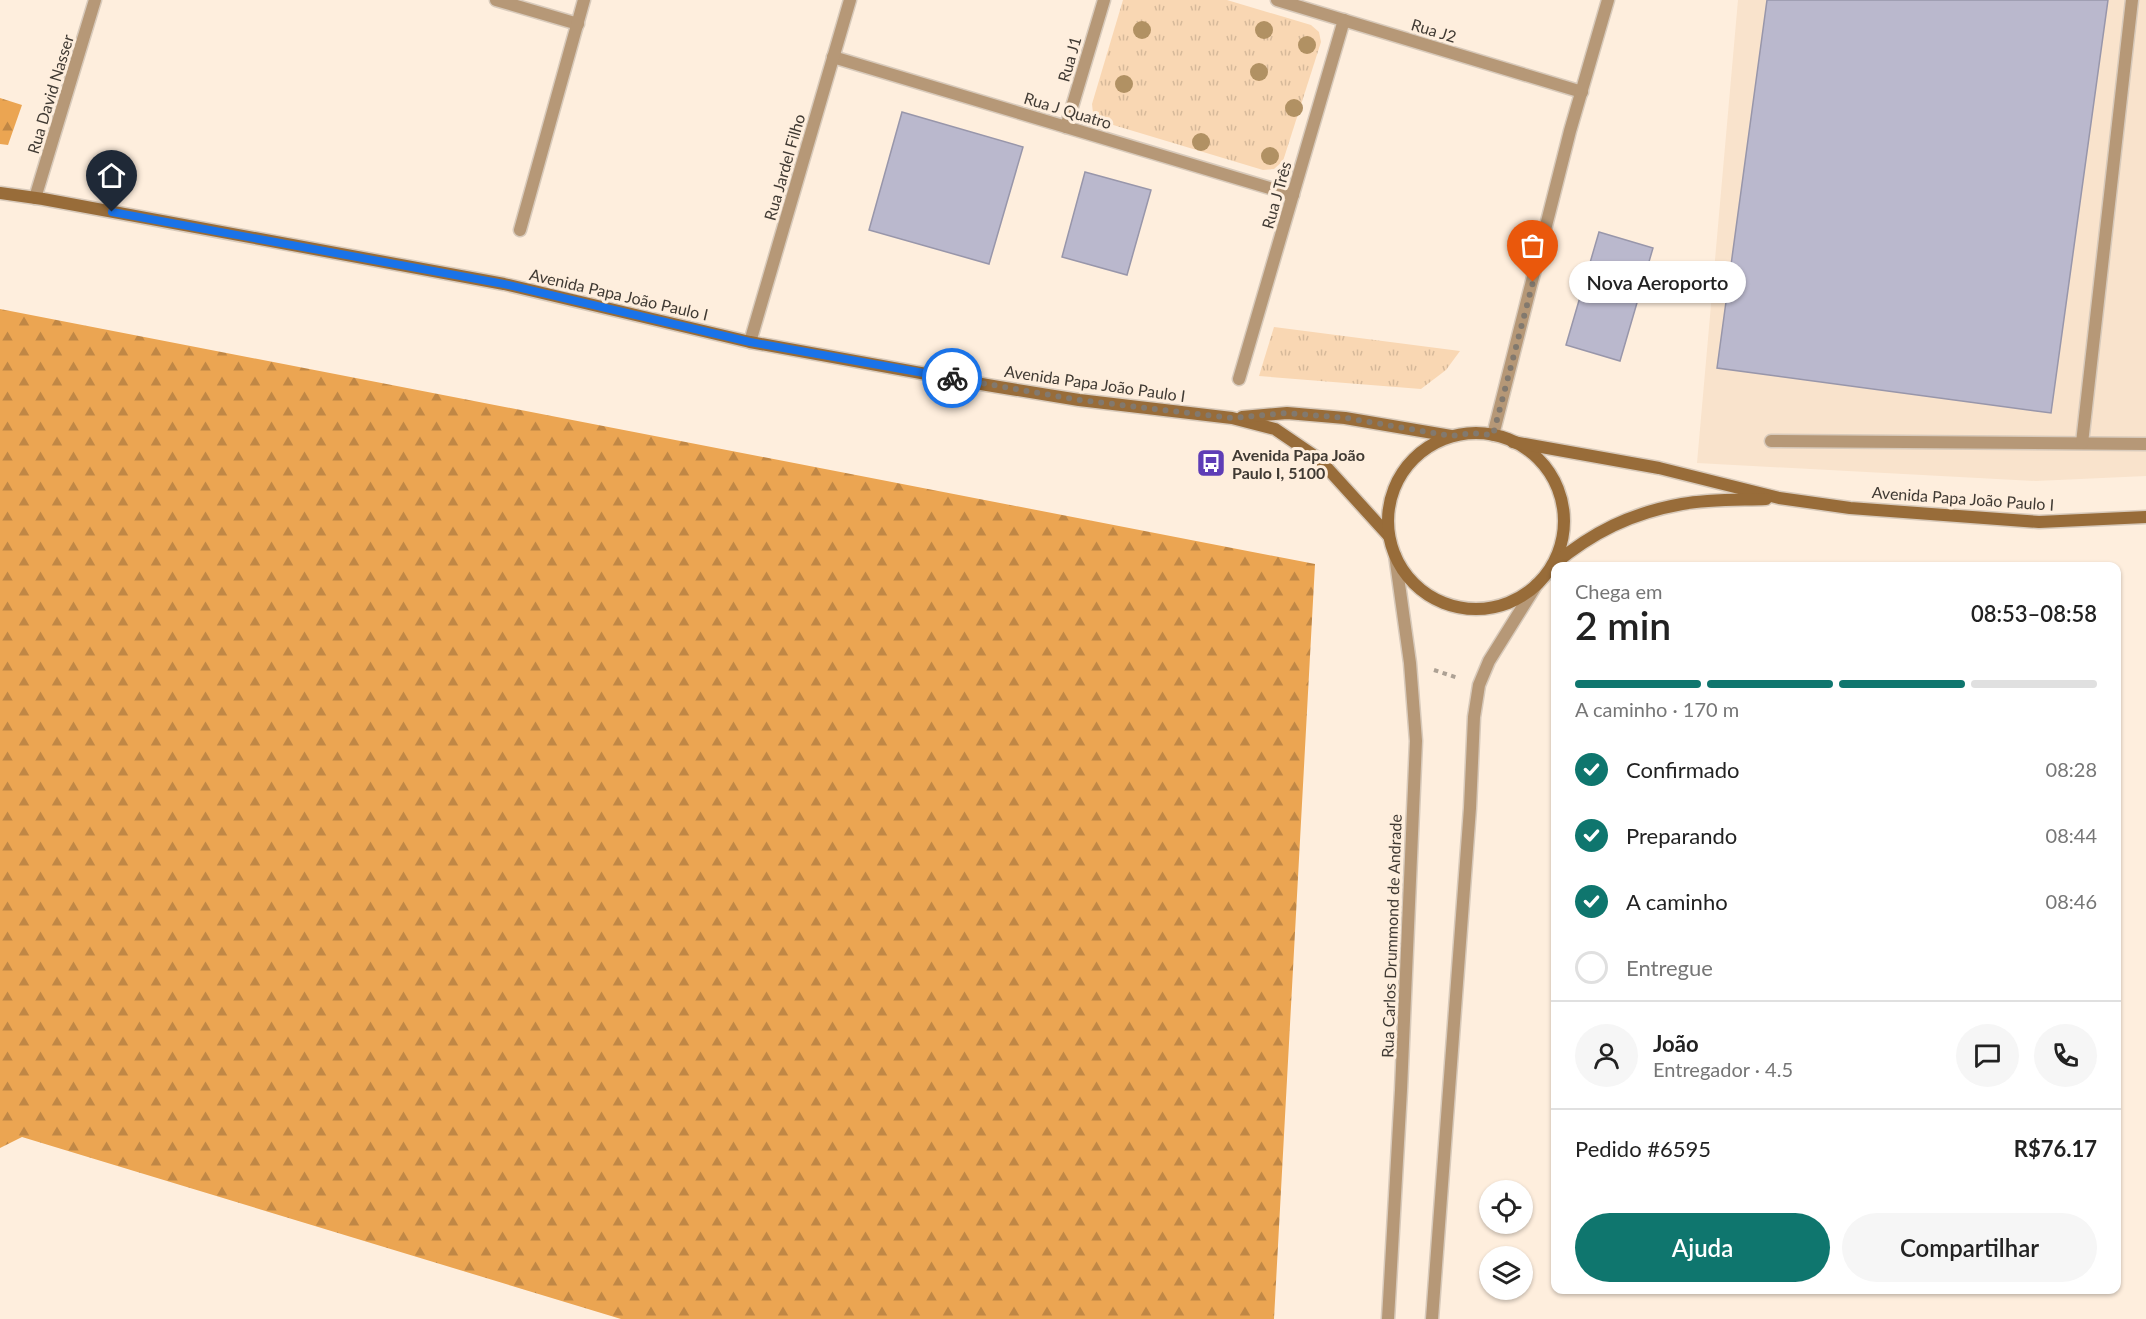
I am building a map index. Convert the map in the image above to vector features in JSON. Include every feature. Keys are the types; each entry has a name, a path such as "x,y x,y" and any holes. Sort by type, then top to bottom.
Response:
{"main road":[{"name":"Avenida Papa João Paulo I","path":"0,193 504,284 750,342 1079,400 1232,418 1275,429 1318,459 1388,535"},
{"name":"Avenida Papa João Paulo I","path":"1232,418 1287,413 1346,418 1451,436"},
{"path":"1550,568 1537,584 1520,597 1500,605 1479,609 1458,607 1437,600 1419,588 1405,574 1388,535 1388,513 1392,493 1401,474 1415,457 1451,436 1472,433 1493,435 1513,442 1531,453 1546,468 1557,487 1563,507 1564,528 1553,562"},
{"name":"Avenida Papa João Paulo I","path":"1513,442 1659,468 1779,498 1850,508 2039,522 2146,517"},
{"name":"Avenida Papa João Paulo I","path":"1557,562 1577,545 1604,528 1644,513 1684,504 1779,498"}],"street":[{"name":"Rua David Nasser","path":"35,198 95,0"},
{"path":"496,0 578,24"},
{"path":"520,230 584,0"},
{"name":"Rua Jardel Filho","path":"750,342 849,0"},
{"name":"Rua J1","path":"1066,127 1104,0"},
{"name":"Rua J2","path":"1277,0 1582,92"},
{"path":"1493,435 1608,0"},
{"path":"2082,443 2132,0"},
{"name":"Rua J Três","path":"1239,379 1344,20"},
{"name":"Rua J Quatro","path":"833,57 1293,195"},
{"path":"1771,441 2146,444"},
{"name":"Rua Carlos Drummond de Andrade","path":"1388,1319 1416,741 1410,663 1395,555"},
{"path":"1432,1319 1470,808 1474,717 1479,685 1489,661 1537,584"}],"path":[{"path":"1410,663 1479,685"}],"shaded area":[{"path":"1738,0 2146,0 2146,476 2036,481 1697,463"}],"green space":[{"path":"1123,0 1227,0 1311,25 1319,32 1321,42 1283,161 1274,169 1263,170 1100,121 1093,113 1092,104"},
{"path":"0,98 22,105 8,145 0,144"},
{"path":"0,309 1315,564 1274,1319 621,1319 22,1137 0,1148"},
{"path":"1274,327 1460,351 1446,370 1421,389 1259,376"}],"building":[{"path":"1767,0 2108,0 2051,413 1717,368"},
{"path":"902,112 1023,147 989,264 869,230"},
{"path":"1085,172 1151,190 1127,275 1062,257"},
{"path":"1599,232 1653,248 1620,361 1566,345"}],"way so far":[{"path":"952,378 1079,400 1232,418 1287,413 1346,418 1451,436 1472,433 1493,435 1533,282"}],"place":[{"name":"Nova Aeroporto","path":"1533,282"},
{"name":"Avenida Papa João Paulo I, 5100","path":"1211,463"}],"route":[{"path":"112,212 504,284 750,342 952,378"}]}
